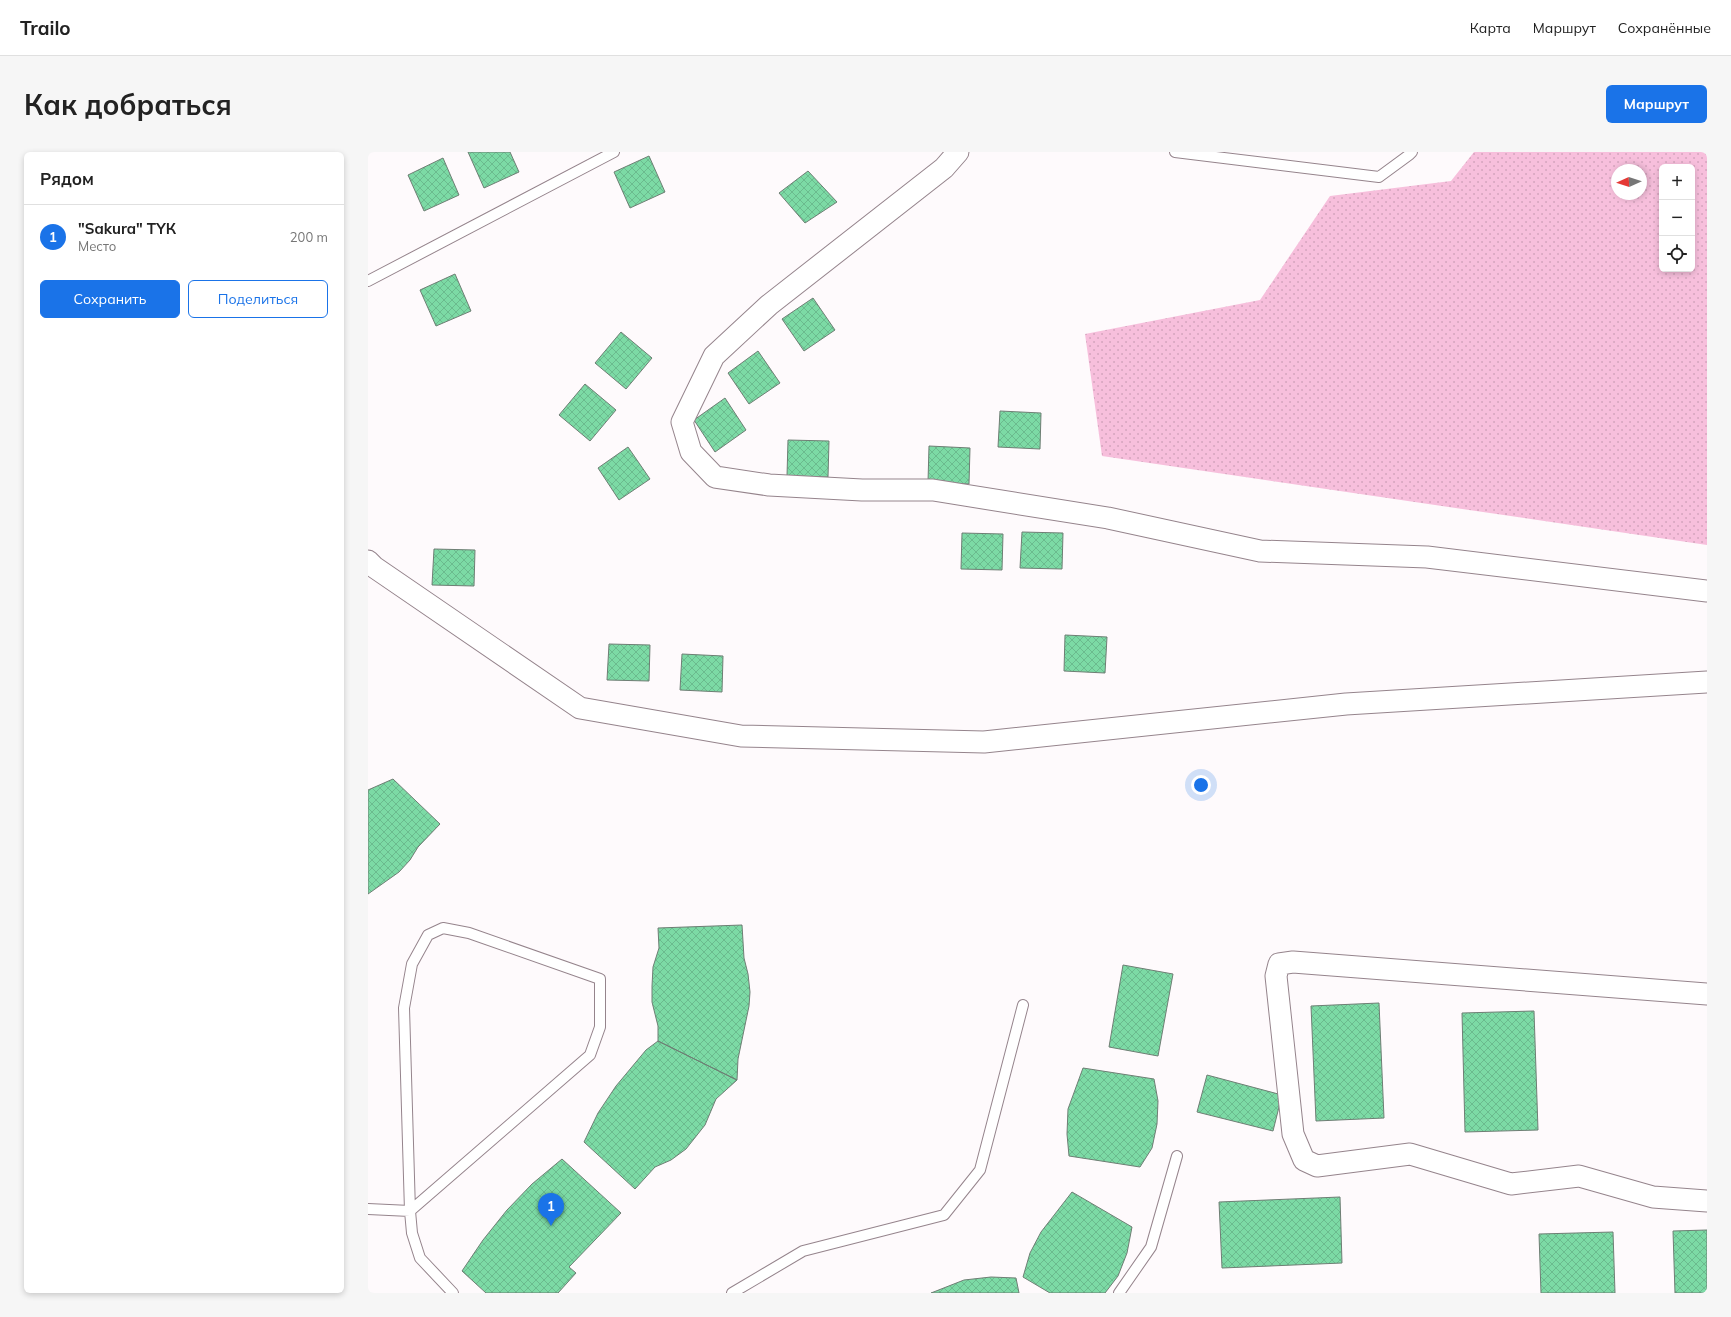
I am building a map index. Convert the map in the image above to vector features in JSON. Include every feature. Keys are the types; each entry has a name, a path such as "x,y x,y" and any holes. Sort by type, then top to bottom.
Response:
{"street":[{"path":"958,152 944,168 769,305 714,356 682,422 691,452 715,477 769,485 862,490 932,490 1108,518 1260,551 1426,557 1707,591"},
{"path":"368,561 380,571 580,708 741,736 984,742 1346,704 1707,682"},
{"path":"1707,994 1293,962 1279,964 1276,976 1292,1134 1304,1160 1317,1166 1410,1154 1511,1184 1579,1176 1653,1197 1707,1201"}],"lane":[{"path":"368,281 614,152"},
{"path":"1175,152 1379,177 1412,152"},
{"path":"368,1209 410,1210 590,1055 600,1027 600,979 469,933 443,928 428,935 412,964 404,1008 410,1210 412,1233 420,1258 453,1293"},
{"path":"732,1293 803,1251 944,1215 980,1170 1023,1006"},
{"path":"1119,1293 1151,1247 1177,1156"}],"shaded area":[{"path":"1474,152 1707,152 1707,545 1102,456 1085,334 1260,300 1330,196 1451,181"}],"building":[{"path":"468,152 510,152 519,172 484,188"},
{"path":"649,156 665,192 630,208 614,172"},
{"path":"443,158 459,195 424,211 408,175"},
{"path":"808,171 837,202 805,223 779,193"},
{"path":"455,274 471,311 436,326 420,290"},
{"path":"813,298 835,330 804,351 782,319"},
{"path":"621,332 652,358 626,389 595,363"},
{"path":"758,351 780,383 749,404 728,373"},
{"path":"585,384 616,410 590,441 559,415"},
{"path":"725,398 746,430 715,452 694,420"},
{"path":"1000,411 1041,413 1040,449 998,447"},
{"path":"788,440 829,441 828,477 787,476"},
{"path":"929,446 970,448 969,484 928,482"},
{"path":"628,447 650,479 619,500 598,468"},
{"path":"1022,532 1063,533 1062,569 1020,568"},
{"path":"962,533 1003,534 1002,570 961,569"},
{"path":"434,549 475,550 474,586 432,585"},
{"path":"1065,635 1107,637 1105,673 1064,671"},
{"path":"609,644 650,645 649,681 607,680"},
{"path":"682,654 723,656 722,692 680,690"},
{"path":"393,779 440,824 418,847 410,860 399,872 368,894 368,790"},
{"path":"742,925 744,958 750,992 749,1006 738,1059 737,1080 658,1041 658,1026 652,1002 652,986 653,967 659,948 658,928"},
{"path":"1123,965 1173,974 1158,1056 1109,1047"},
{"path":"1379,1003 1384,1118 1316,1121 1311,1006"},
{"path":"1534,1011 1538,1130 1465,1132 1462,1013"},
{"path":"658,1041 737,1080 716,1099 705,1125 686,1149 671,1160 655,1167 635,1189 584,1142 598,1113 616,1086 646,1050"},
{"path":"1083,1068 1154,1079 1158,1101 1157,1124 1152,1148 1140,1167 1069,1156 1067,1134 1068,1109"},
{"path":"1207,1075 1282,1095 1273,1131 1197,1112"},
{"path":"562,1159 621,1213 569,1267 576,1273 558,1293 486,1293 462,1271 483,1240 507,1210 532,1184"},
{"path":"1072,1192 1132,1227 1127,1253 1118,1276 1105,1293 1050,1293 1023,1277 1030,1253 1041,1232"},
{"path":"1340,1197 1342,1263 1222,1268 1219,1202"},
{"path":"1707,1230 1707,1293 1675,1293 1673,1231"},
{"path":"1613,1232 1615,1293 1541,1293 1539,1234"},
{"path":"991,1277 1016,1278 1019,1293 931,1293 964,1280"}],"place":[{"name":"\"Sakura\" ТҮК","path":"551,1226"}]}
